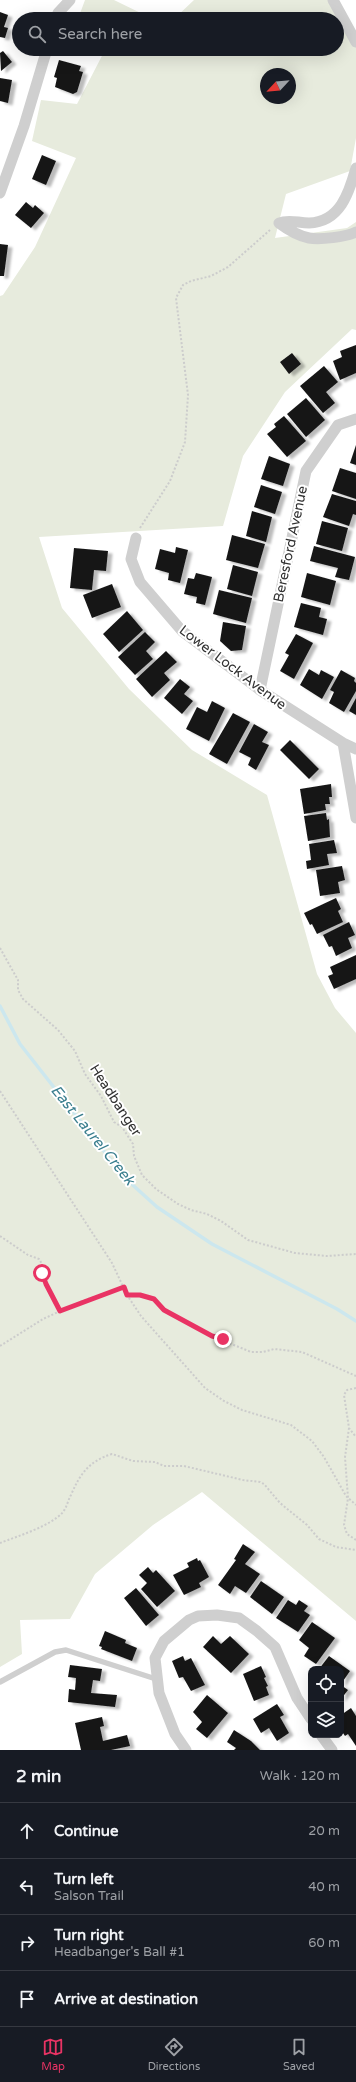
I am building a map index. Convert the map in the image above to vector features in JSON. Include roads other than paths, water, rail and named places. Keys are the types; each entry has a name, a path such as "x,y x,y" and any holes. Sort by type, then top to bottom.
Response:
{"street":[{"path":"59,12 70,0"},
{"path":"333,0 340,12"},
{"path":"344,20 356,42"},
{"path":"0,193 24,126 45,56"},
{"path":"356,168 347,199 331,216 310,223 286,220 278,223 286,229 310,238 350,235 356,232"},
{"name":"Beresford Avenue","path":"260,690 306,471 338,425 356,419"},
{"name":"Lower Lock Avenue","path":"136,538 131,559 140,582 182,631 260,690 343,744 356,749"},
{"path":"343,744 356,818"},
{"path":"186,1750 175,1734 166,1714 156,1679 155,1658 164,1641 189,1620 198,1616 217,1615 239,1618 257,1631 274,1647 297,1698 308,1715"},
{"path":"324,1738 332,1750"}],"lane":[{"path":"0,1682 55,1652 66,1650 156,1679"}],"waterway":[{"name":"East Laurel Creek","path":"0,1006 20,1044 125,1178 157,1207 212,1244 337,1309 356,1321"}]}
